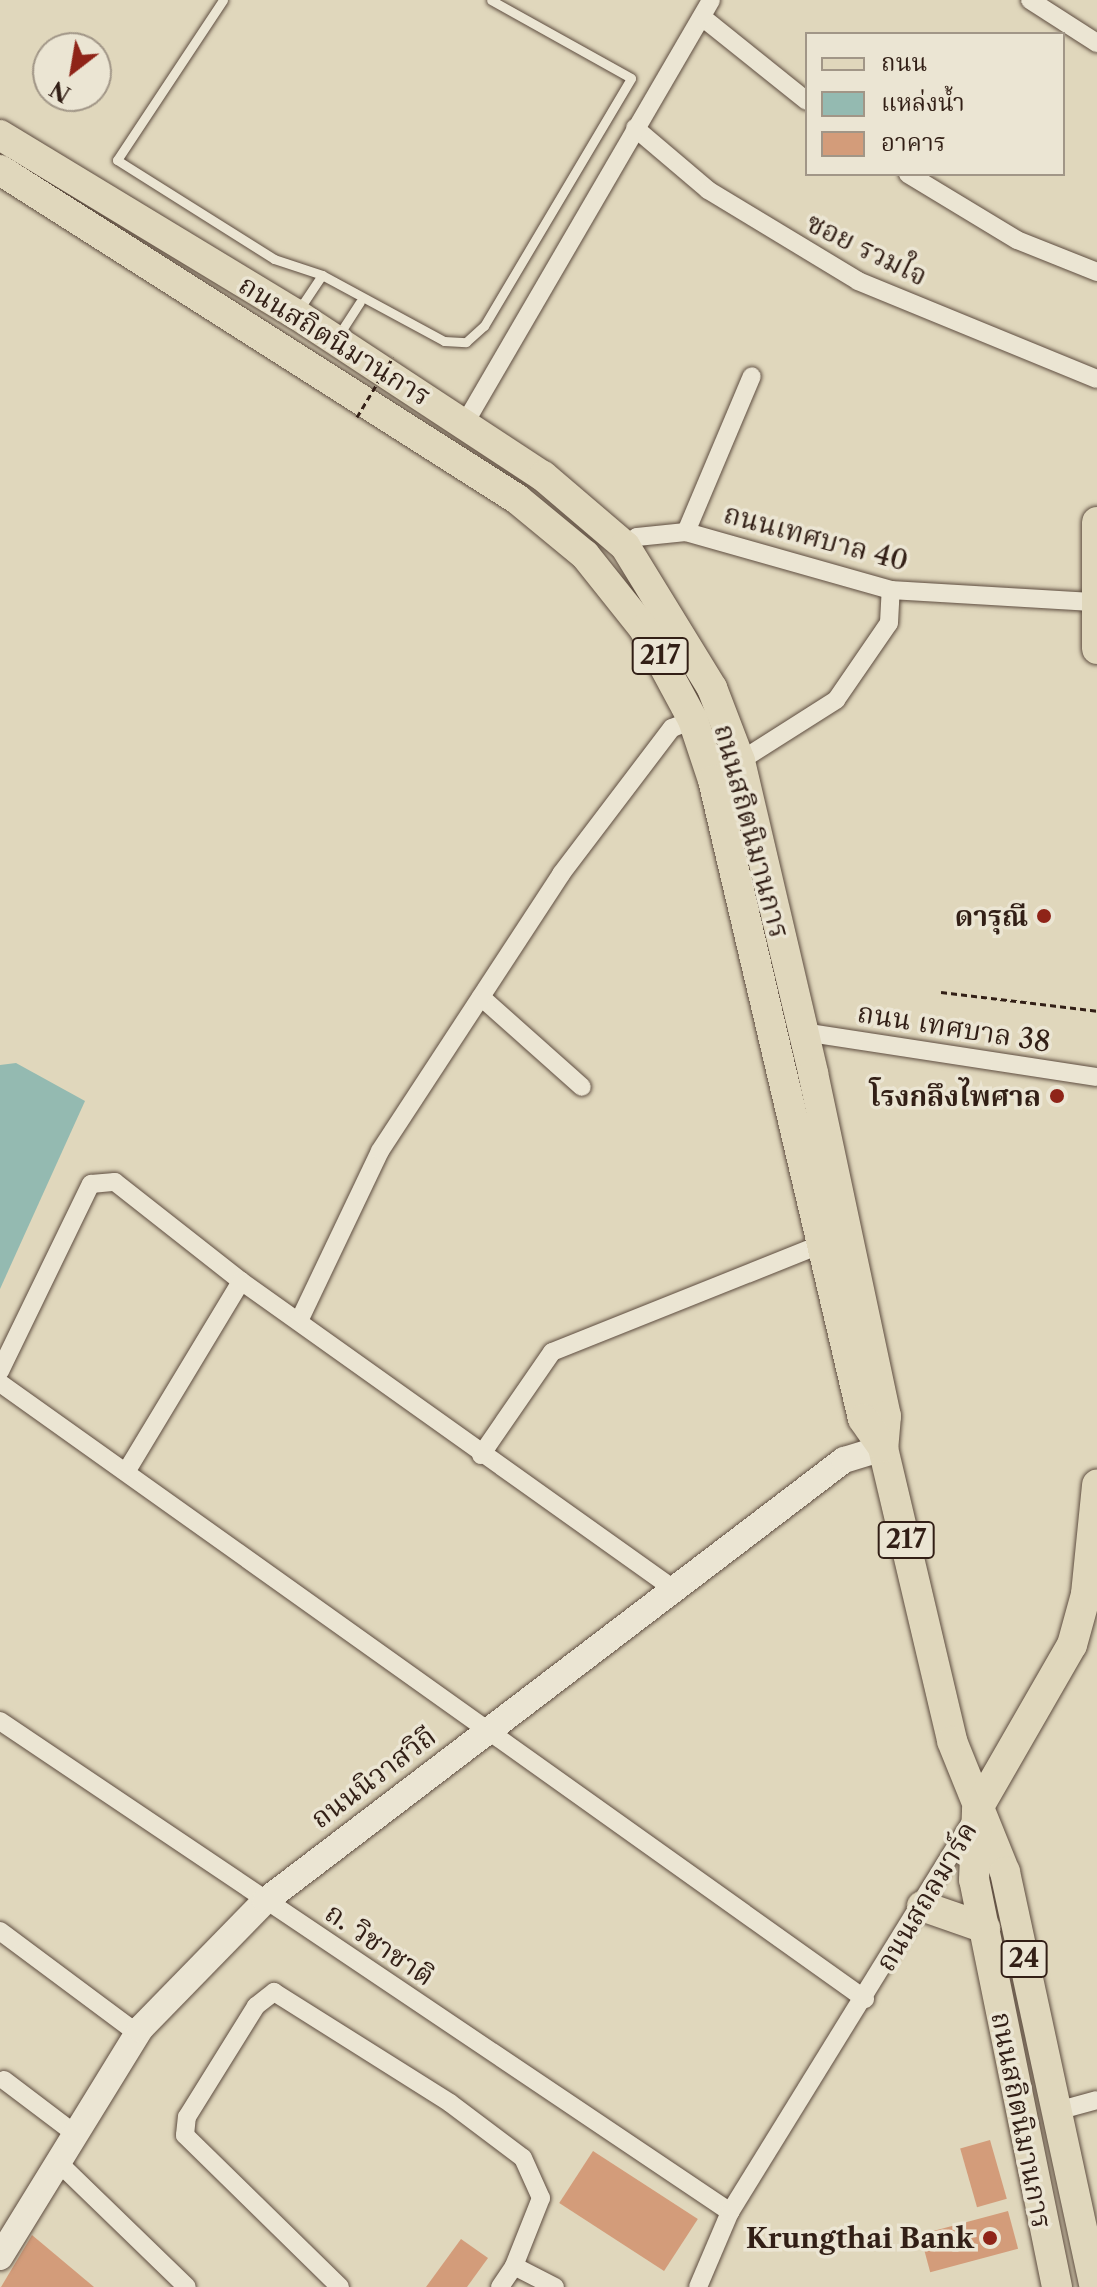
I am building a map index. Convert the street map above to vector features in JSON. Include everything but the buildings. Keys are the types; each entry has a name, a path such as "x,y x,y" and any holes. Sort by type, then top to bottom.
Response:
{"main road":[{"name":"ถนนสถิตนิมานการ","path":"0,135 296,314 465,423 625,546 712,688 740,761 803,1032 886,1416 883,1448 952,1741 977,1810 1005,1872 1095,2287"},
{"name":"ถนนสถิตนิมานการ","path":"0,170 415,429 585,555 644,629 693,720 863,1419 883,1448"},
{"path":"148,263 166,234"},
{"path":"1097,522 1092,602 1097,649"},
{"name":"ถนนนิวาสวิถี","path":"0,2257 61,2165 138,2034 265,1901 844,1460 883,1448"},
{"name":"ถนนสถลมาร์ค","path":"977,1810 1049,1693 1092,1595 1097,1485"},
{"name":"ถนนสถิตนิมานการ","path":"977,1810 974,1880 1057,2287"},
{"path":"922,1906 985,1928"},
{"path":"1021,2120 1057,2111"}],"street":[{"path":"1030,0 1097,43"},
{"path":"465,423 706,8 805,99"},
{"name":"ซอย รวมใจ","path":"635,128 708,190 858,281 1097,379"},
{"path":"911,176 1017,240 1097,272"},
{"path":"686,532 752,376"},
{"name":"ถนนเทศบาล 40","path":"625,546 637,537 686,532 891,590 1092,602"},
{"path":"740,761 836,700 889,623 891,590"},
{"path":"299,1321 380,1151 613,802 672,728 693,720"},
{"path":"481,997 582,1087"},
{"name":"ถนน เทศบาล 38","path":"803,1032 1097,1077"},
{"path":"0,1371 91,1184 115,1182 241,1281 481,1455 675,1590"},
{"path":"481,1455 552,1352 820,1245"},
{"path":"126,1472 241,1281"},
{"path":"0,1383 493,1727 865,1999"},
{"name":"ถ. วิชาชาติ","path":"0,1721 730,2212"},
{"name":"ถนนสถลมาร์ค","path":"698,2287 730,2212 865,1999 977,1810"},
{"path":"0,1931 138,2034"},
{"path":"340,2287 185,2135 187,2117 256,2006 274,1992 450,2103 523,2158 541,2198 514,2266 500,2287"},
{"path":"4,2080 78,2136"},
{"path":"1057,2111 1097,2100"},
{"path":"61,2165 187,2287"},
{"path":"514,2266 555,2287"}],"lane":[{"path":"223,0 117,160 274,259 322,275 360,302 444,341 466,342 484,326 631,78 491,0"},
{"path":"296,314 322,275"},
{"path":"336,340 360,302"}],"path":[{"path":"357,417 393,357"},
{"path":"941,992 1097,1011"}],"water":[{"path":"16,1063 85,1101 0,1289 0,1065"}],"place":[{"name":"ดารุณี","path":"1044,916"},
{"name":"โรงกลึงไพศาล","path":"1057,1096"},
{"name":"Krungthai Bank","path":"990,2238"}]}
